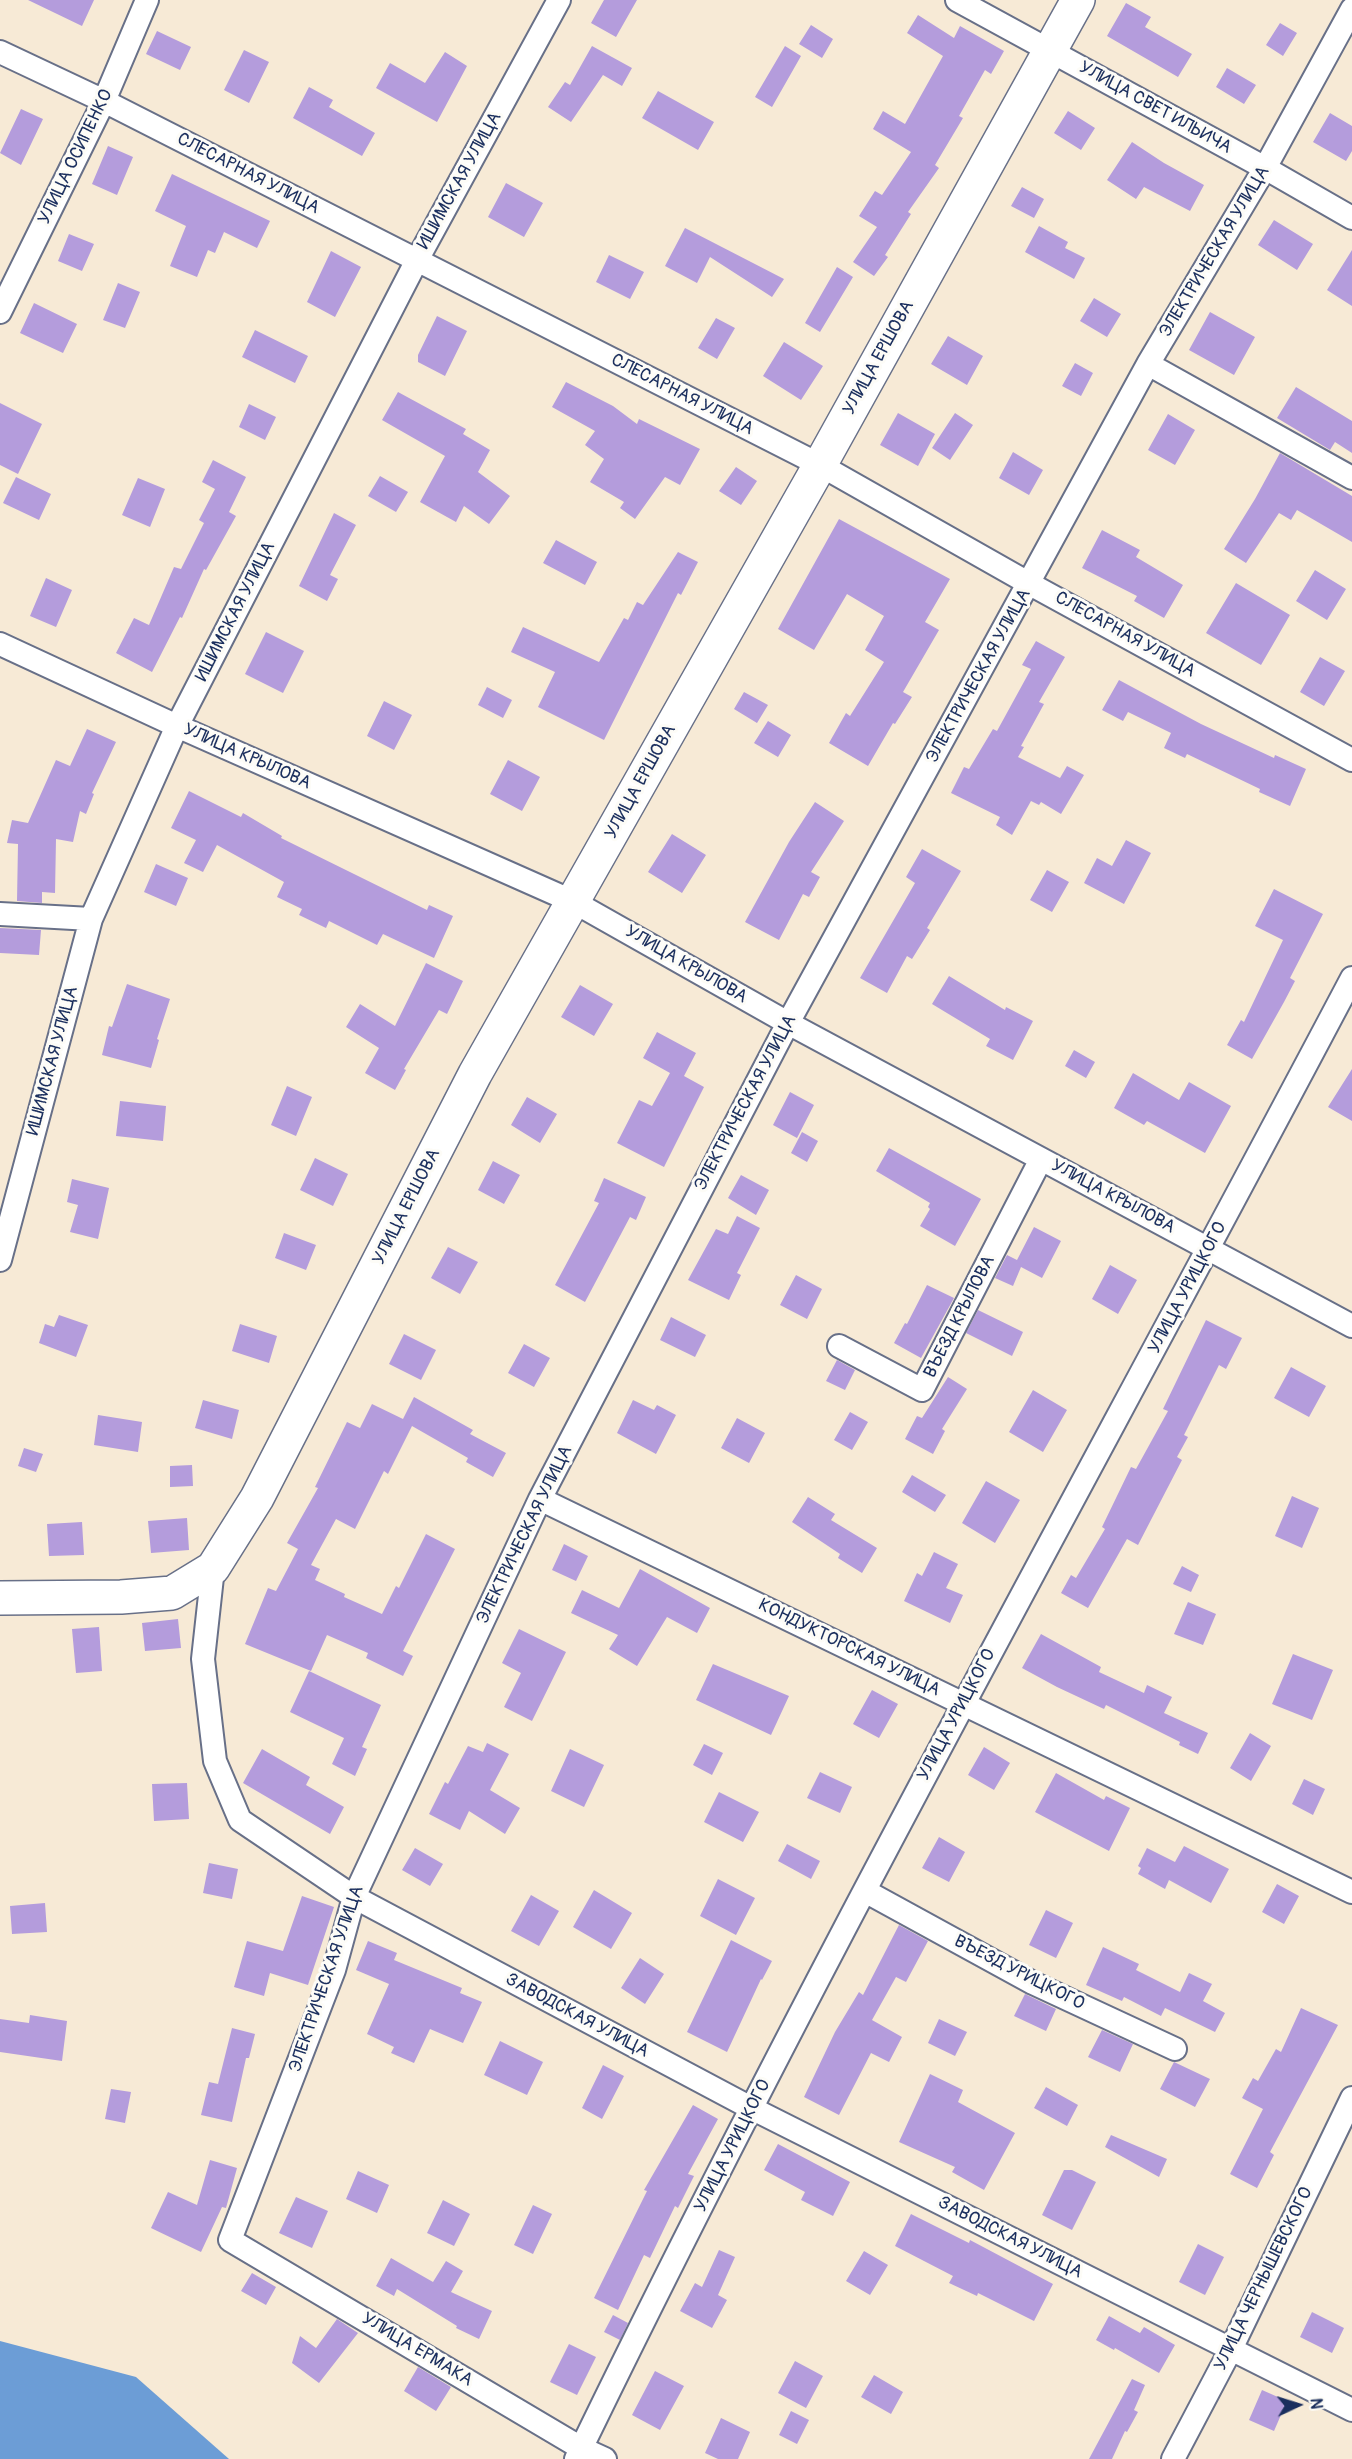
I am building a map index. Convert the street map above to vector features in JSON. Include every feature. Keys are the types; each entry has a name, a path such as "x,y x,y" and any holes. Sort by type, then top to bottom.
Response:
{"street":[{"name":"УЛИЦА ОСИПЕНКО","path":"0,312 104,101 147,0"},
{"name":"ИШИМСКАЯ УЛИЦА","path":"0,1260 91,919 177,726 417,260 558,0"},
{"name":"УЛИЦА СВЕТ ИЛЬИЧА","path":"957,0 1352,218"},
{"name":"УЛИЦА ЕРШОВА","path":"213,1568 257,1498 475,1074 820,465 1078,0"},
{"name":"ЭЛЕКТРИЧЕСКАЯ УЛИЦА","path":"230,2240 334,1970 354,1898 540,1499 788,1023 1030,584 1148,364 1265,168 1352,9"},
{"name":"СЛЕСАРНАЯ УЛИЦА","path":"0,51 104,101 820,465 1030,584 1352,759"},
{"path":"1148,364 1352,478"},
{"name":"УЛИЦА КРЫЛОВА","path":"0,644 177,726 574,902 788,1023 1352,1326"},
{"path":"0,914 91,919"},
{"name":"УЛИЦА УРИЦКОГО","path":"578,2453 751,2109 963,1703 1209,1249 1352,978"},
{"name":"ВЪЕЗД КРЫЛОВА","path":"839,1346 922,1390 1041,1159"},
{"name":"КОНДУКТОРСКАЯ УЛИЦА","path":"540,1499 1352,1892"},
{"path":"0,1598 121,1597 172,1593 213,1568"},
{"name":"ЗАВОДСКАЯ УЛИЦА","path":"213,1568 203,1659 215,1761 240,1820 354,1898 751,2109 1352,2410"},
{"name":"ВЪЕЗД УРИЦКОГО","path":"865,1891 1033,1983 1175,2049"},
{"name":"УЛИЦА ЧЕРНЫШЕВСКОГО","path":"1173,2459 1231,2349 1352,2098"},
{"name":"УЛИЦА ЕРМАКА","path":"230,2240 578,2453 605,2459"}],"water":[{"path":"0,2341 136,2377 229,2459 0,2459"}],"building":[{"path":"28,0 94,0 82,26"},
{"path":"604,0 637,0 616,37 591,23"},
{"path":"1126,3 1151,17 1145,27 1192,54 1178,77 1107,36"},
{"path":"918,15 954,38 960,26 1004,51 991,74 985,70 959,116 963,118 935,165 939,168 908,212 911,214 885,255 888,257 874,276 853,262 877,227 859,216 875,191 882,195 911,152 873,129 883,111 905,124 943,56 907,33"},
{"path":"1280,23 1297,33 1283,56 1266,45"},
{"path":"811,25 833,39 822,58 799,44"},
{"path":"157,31 191,47 180,70 146,54"},
{"path":"592,46 632,68 622,86 603,75 571,122 548,107 565,82 570,85"},
{"path":"785,46 801,56 772,107 755,97"},
{"path":"244,50 269,62 249,103 224,90"},
{"path":"445,52 467,66 437,122 376,88 390,63 425,83"},
{"path":"1227,68 1256,85 1244,104 1216,87"},
{"path":"309,87 333,100 329,107 375,133 362,156 293,118"},
{"path":"658,91 714,122 698,150 642,118"},
{"path":"21,109 43,119 21,165 0,153"},
{"path":"1068,111 1095,128 1081,150 1054,133"},
{"path":"1330,113 1352,126 1352,151 1346,161 1313,142"},
{"path":"1132,142 1204,185 1190,211 1144,187 1136,199 1107,180"},
{"path":"108,146 133,157 117,195 92,184"},
{"path":"172,174 270,221 257,248 224,232 215,253 208,250 197,277 170,266 186,226 155,211"},
{"path":"506,183 543,203 524,237 488,217"},
{"path":"1022,187 1044,199 1034,218 1011,206"},
{"path":"1274,220 1313,244 1297,270 1258,245"},
{"path":"1039,226 1068,242 1065,248 1085,258 1074,279 1025,252"},
{"path":"685,228 784,279 772,297 710,257 697,283 665,266"},
{"path":"69,234 94,244 82,271 58,261"},
{"path":"1352,250 1352,306 1327,290"},
{"path":"331,251 361,267 335,317 307,302"},
{"path":"609,255 644,272 630,299 596,282"},
{"path":"837,267 853,277 820,332 805,323"},
{"path":"118,283 140,292 125,328 103,320"},
{"path":"1094,298 1121,314 1107,337 1080,321"},
{"path":"34,303 77,324 63,353 20,333"},
{"path":"1210,312 1255,337 1234,375 1189,350"},
{"path":"437,316 467,331 445,376 418,362 418,355"},
{"path":"716,318 735,328 717,359 698,348"},
{"path":"255,330 308,356 295,383 242,357"},
{"path":"948,336 983,356 967,385 931,364"},
{"path":"784,342 823,366 801,400 763,376"},
{"path":"1075,363 1093,373 1081,396 1062,386"},
{"path":"566,382 613,406 637,424 639,419 700,449 680,485 665,477 635,519 620,508 624,502 590,482 604,459 585,445 595,431 552,407"},
{"path":"1296,387 1352,421 1352,453 1335,442 1330,450 1277,418"},
{"path":"398,392 466,429 463,434 490,450 478,472 510,496 489,524 464,506 456,522 420,502 445,456 382,420"},
{"path":"0,403 42,424 18,474 0,465"},
{"path":"249,404 276,417 265,440 239,427"},
{"path":"898,413 935,434 918,466 880,445"},
{"path":"955,413 973,425 950,460 932,448"},
{"path":"1168,414 1195,430 1175,465 1148,450"},
{"path":"1013,452 1043,470 1029,495 999,478"},
{"path":"1280,453 1352,496 1352,542 1297,510 1291,520 1279,513 1246,563 1224,549"},
{"path":"213,460 246,477 229,512 236,516 206,570 204,569 182,618 180,617 152,672 116,653 134,618 149,625 174,567 181,569 204,523 199,520 215,489 202,482"},
{"path":"736,467 757,481 741,505 719,491"},
{"path":"380,476 408,492 396,512 368,496"},
{"path":"16,477 51,494 39,520 3,503"},
{"path":"138,478 165,489 150,527 122,515"},
{"path":"334,513 356,525 330,575 338,579 327,601 299,586"},
{"path":"839,519 950,579 925,622 939,630 903,692 912,697 895,724 893,723 868,766 829,743 846,713 850,716 884,662 865,650 884,616 847,594 814,650 778,629"},
{"path":"1102,530 1140,550 1136,557 1183,585 1164,618 1134,601 1137,596 1082,568"},
{"path":"556,540 597,562 585,585 543,563"},
{"path":"678,552 698,562 681,595 678,593 604,740 538,707 555,672 511,652 523,627 599,662 624,618 628,620 637,602 643,605"},
{"path":"1315,570 1346,589 1327,620 1296,601"},
{"path":"46,578 72,590 56,627 30,616"},
{"path":"1236,583 1290,615 1261,665 1206,633"},
{"path":"266,632 304,651 283,693 245,674"},
{"path":"1036,641 1065,657 1039,702 1044,704 1021,746 1024,747 1018,757 1060,778 1067,766 1084,775 1061,814 1041,802 1039,805 1031,801 1012,835 996,825 1000,817 951,793 964,767 969,769 993,729 997,731 1031,669 1022,665"},
{"path":"1320,657 1345,671 1324,706 1300,692"},
{"path":"1119,680 1201,724 1274,758 1275,755 1306,769 1290,806 1187,754 1185,758 1164,748 1171,733 1128,712 1123,721 1102,710"},
{"path":"487,687 512,700 503,718 478,705"},
{"path":"744,692 768,705 757,723 734,709"},
{"path":"384,701 412,715 394,750 367,736"},
{"path":"768,721 791,735 778,757 754,743"},
{"path":"87,729 116,742 92,793 94,794 86,814 80,811 73,842 56,839 55,893 42,892 42,903 17,901 18,844 7,843 12,820 28,823 56,760 70,766"},
{"path":"508,760 540,777 522,811 490,794"},
{"path":"189,791 241,817 243,813 282,836 281,838 427,910 429,905 453,916 434,958 383,934 377,945 329,921 326,928 299,915 302,909 277,897 284,882 217,845 203,872 184,863 196,840 171,828"},
{"path":"815,802 844,821 811,872 820,877 809,897 803,894 779,940 745,922 789,842"},
{"path":"672,834 706,855 682,893 648,872"},
{"path":"1126,840 1151,853 1124,904 1084,883 1097,858 1112,866"},
{"path":"922,849 961,871 927,928 930,930 912,959 907,956 887,993 860,978 915,883 906,877"},
{"path":"156,864 188,878 176,906 144,892"},
{"path":"1047,870 1069,882 1052,912 1030,900"},
{"path":"1274,889 1323,914 1290,978 1295,981 1252,1059 1227,1045 1241,1020 1244,1022 1283,940 1255,926"},
{"path":"0,928 41,930 39,955 0,953"},
{"path":"426,963 463,981 447,1014 439,1010 404,1069 406,1070 395,1090 365,1073 379,1048 346,1027 360,1004 395,1026"},
{"path":"949,976 1005,1010 1006,1007 1033,1021 1013,1060 986,1046 990,1039 932,1004"},
{"path":"127,984 170,999 157,1039 159,1040 151,1068 102,1055 109,1026 112,1027"},
{"path":"580,985 613,1004 594,1036 561,1017"},
{"path":"657,1032 696,1053 684,1076 704,1087 664,1167 617,1143 639,1100 652,1106 670,1073 643,1058"},
{"path":"1074,1050 1095,1062 1086,1078 1065,1066"},
{"path":"1352,1069 1352,1121 1328,1107"},
{"path":"1133,1073 1179,1100 1189,1082 1231,1106 1205,1153 1147,1121 1144,1125 1114,1108"},
{"path":"287,1086 312,1097 296,1136 271,1125"},
{"path":"790,1092 814,1105 797,1138 773,1125"},
{"path":"527,1097 557,1114 540,1143 511,1125"},
{"path":"120,1101 166,1106 163,1141 116,1136"},
{"path":"802,1132 818,1141 807,1162 791,1153"},
{"path":"889,1148 981,1199 955,1246 920,1226 930,1209 928,1207 930,1203 876,1171"},
{"path":"315,1158 348,1174 333,1206 300,1190"},
{"path":"493,1161 520,1175 504,1204 478,1190"},
{"path":"741,1175 769,1190 756,1215 728,1198"},
{"path":"604,1178 646,1197 636,1220 630,1217 585,1302 555,1285 599,1203 594,1201"},
{"path":"72,1179 109,1188 98,1239 70,1232 78,1205 67,1202"},
{"path":"737,1216 760,1228 737,1273 741,1275 729,1300 688,1280 716,1229 728,1234"},
{"path":"1034,1227 1061,1241 1042,1278 1021,1267 1013,1286 995,1278 1007,1255 1017,1260"},
{"path":"284,1233 316,1245 306,1270 275,1258"},
{"path":"448,1247 478,1262 460,1294 431,1278"},
{"path":"1110,1265 1137,1280 1118,1314 1092,1299"},
{"path":"796,1275 822,1289 807,1319 780,1305"},
{"path":"927,1285 954,1298 921,1358 894,1343 905,1323 907,1324"},
{"path":"978,1310 1023,1332 1012,1356 966,1333"},
{"path":"59,1315 88,1325 76,1357 39,1343 45,1324 54,1327"},
{"path":"671,1317 706,1335 695,1357 660,1340"},
{"path":"1206,1320 1242,1338 1226,1369 1219,1365 1184,1435 1188,1437 1177,1457 1182,1460 1138,1545 1127,1539 1088,1608 1061,1593 1071,1575 1076,1578 1105,1529 1102,1527 1131,1467 1136,1469 1168,1411 1163,1409"},
{"path":"240,1324 277,1336 269,1363 232,1351"},
{"path":"404,1334 436,1350 421,1380 389,1364"},
{"path":"524,1344 550,1358 534,1387 508,1373"},
{"path":"837,1360 855,1370 845,1390 826,1381"},
{"path":"1291,1367 1326,1386 1309,1417 1274,1398"},
{"path":"948,1377 967,1389 942,1429 945,1431 933,1454 905,1439 917,1416 922,1418"},
{"path":"1033,1390 1067,1410 1043,1452 1009,1432"},
{"path":"414,1397 473,1430 470,1434 506,1453 493,1477 466,1462 468,1458 412,1426 388,1474 384,1471 355,1529 336,1519 311,1565 320,1569 315,1580 345,1594 344,1597 382,1614 396,1586 399,1588 426,1534 455,1549 403,1651 413,1656 403,1676 366,1658 368,1653 327,1635 311,1671 245,1644 268,1588 276,1591 298,1549 287,1543 318,1488 315,1487 347,1422 360,1428 372,1404 403,1419"},
{"path":"203,1400 239,1410 232,1439 195,1428"},
{"path":"633,1400 654,1410 657,1405 676,1415 656,1454 617,1433"},
{"path":"850,1412 868,1422 852,1450 834,1440"},
{"path":"98,1415 142,1422 138,1452 94,1445"},
{"path":"737,1418 765,1433 749,1463 721,1448"},
{"path":"24,1448 43,1454 36,1472 18,1466"},
{"path":"192,1465 193,1486 170,1487 170,1466"},
{"path":"912,1475 946,1495 935,1512 902,1492"},
{"path":"986,1481 1020,1500 995,1543 962,1523"},
{"path":"1292,1496 1319,1508 1302,1548 1275,1536"},
{"path":"808,1497 835,1514 831,1520 877,1548 862,1573 838,1558 840,1554 792,1522"},
{"path":"187,1518 189,1550 151,1553 148,1521"},
{"path":"82,1522 84,1555 49,1556 47,1524"},
{"path":"564,1544 588,1556 576,1581 552,1570"},
{"path":"934,1552 958,1564 946,1588 963,1595 950,1623 904,1601 917,1573 922,1576"},
{"path":"1182,1566 1199,1575 1191,1592 1173,1584"},
{"path":"640,1569 710,1608 697,1633 667,1617 637,1666 609,1649 618,1635 571,1613 582,1590 619,1608"},
{"path":"1188,1602 1216,1614 1203,1645 1174,1634"},
{"path":"178,1619 181,1648 145,1651 142,1623"},
{"path":"99,1627 102,1671 76,1673 72,1629"},
{"path":"519,1629 566,1652 532,1721 504,1707 521,1673 502,1663"},
{"path":"1041,1634 1101,1667 1099,1672 1144,1693 1147,1685 1172,1697 1164,1713 1208,1733 1198,1754 1179,1745 1180,1742 1106,1705 1104,1709 1022,1668"},
{"path":"1293,1654 1333,1670 1312,1720 1272,1704"},
{"path":"713,1664 789,1696 771,1735 696,1700"},
{"path":"309,1671 381,1705 362,1747 367,1749 355,1776 332,1764 344,1738 290,1712"},
{"path":"872,1690 898,1704 879,1738 853,1724"},
{"path":"1250,1733 1271,1746 1251,1781 1230,1768"},
{"path":"487,1743 509,1754 490,1790 520,1808 505,1834 469,1811 460,1830 429,1814 445,1782 448,1784 468,1746 483,1752"},
{"path":"704,1744 723,1753 712,1775 693,1765"},
{"path":"984,1747 1010,1763 994,1790 968,1775"},
{"path":"262,1749 310,1777 306,1785 344,1807 330,1834 243,1783"},
{"path":"570,1749 604,1765 584,1807 551,1791"},
{"path":"820,1772 852,1787 840,1813 807,1798"},
{"path":"1056,1773 1104,1800 1106,1796 1130,1808 1109,1851 1035,1812"},
{"path":"1304,1779 1325,1789 1313,1815 1292,1804"},
{"path":"187,1783 189,1819 154,1821 152,1784"},
{"path":"719,1792 759,1812 743,1842 704,1822"},
{"path":"939,1837 965,1852 949,1882 922,1868"},
{"path":"787,1844 820,1861 811,1879 778,1861"},
{"path":"1184,1846 1229,1869 1211,1903 1169,1880 1165,1889 1138,1874 1141,1868 1138,1866 1147,1848 1175,1862"},
{"path":"415,1848 443,1864 430,1886 402,1870"},
{"path":"209,1863 238,1869 232,1899 203,1893"},
{"path":"718,1879 755,1898 736,1935 700,1916"},
{"path":"1277,1884 1299,1896 1284,1924 1262,1912"},
{"path":"594,1890 632,1913 611,1949 573,1927"},
{"path":"531,1895 559,1911 539,1946 511,1931"},
{"path":"302,1896 334,1907 308,1985 270,1973 264,1996 234,1987 247,1941 283,1951"},
{"path":"45,1903 47,1932 12,1934 10,1906"},
{"path":"1046,1910 1073,1923 1056,1958 1029,1945"},
{"path":"899,1925 928,1941 906,1982 896,1977 872,2020 902,2037 889,2062 871,2053 839,2115 804,2097 835,2032 859,1992 863,1995"},
{"path":"731,1940 772,1961 761,1979 727,2052 687,2032"},
{"path":"368,1941 397,1953 394,1960 462,1988 460,1993 482,2002 463,2043 430,2029 414,2063 391,2053 394,2047 367,2034 389,1984 356,1970"},
{"path":"1103,1947 1139,1964 1136,1970 1180,1992 1189,1973 1212,1984 1203,2001 1225,2013 1215,2032 1165,2008 1161,2016 1124,1997 1122,2001 1086,1985"},
{"path":"640,1958 664,1974 645,2004 621,1988"},
{"path":"1025,1994 1056,2009 1046,2031 1014,2016"},
{"path":"1301,2008 1338,2025 1270,2152 1274,2155 1257,2188 1230,2174 1263,2109 1242,2098 1253,2078 1258,2081 1276,2049 1281,2052"},
{"path":"30,2015 67,2021 62,2061 0,2052 0,2019 29,2023"},
{"path":"939,2019 967,2032 955,2056 928,2043"},
{"path":"232,2028 255,2034 249,2058 246,2058 232,2122 201,2115 209,2082 218,2084"},
{"path":"1102,2030 1133,2044 1120,2072 1088,2057"},
{"path":"500,2041 543,2062 527,2095 484,2075"},
{"path":"1174,2062 1210,2079 1195,2107 1160,2089"},
{"path":"603,2065 624,2076 602,2119 582,2108"},
{"path":"930,2074 963,2090 958,2102 1015,2133 984,2190 952,2172 955,2167 899,2142"},
{"path":"1046,2087 1078,2105 1067,2126 1034,2108"},
{"path":"111,2089 131,2092 125,2123 105,2119"},
{"path":"693,2105 718,2119 688,2174 694,2176 678,2208 675,2206 650,2258 644,2255 618,2310 594,2298 647,2191 644,2190"},
{"path":"1111,2135 1167,2159 1159,2177 1105,2147"},
{"path":"778,2144 850,2182 833,2216 801,2200 805,2192 764,2170"},
{"path":"210,2160 237,2168 226,2208 222,2207 201,2252 151,2228 168,2192 197,2205"},
{"path":"1064,2170 1072,2170 1096,2182 1072,2230 1042,2215"},
{"path":"358,2171 389,2185 377,2213 346,2199"},
{"path":"296,2197 328,2211 312,2248 279,2233"},
{"path":"443,2200 470,2214 454,2246 427,2233"},
{"path":"533,2205 552,2214 533,2254 514,2245"},
{"path":"911,2214 969,2243 970,2240 1053,2284 1034,2321 978,2293 977,2296 949,2283 953,2276 895,2246"},
{"path":"1198,2244 1224,2257 1205,2295 1179,2282"},
{"path":"719,2250 735,2257 718,2295 727,2300 712,2328 680,2311 695,2283 702,2287"},
{"path":"864,2251 888,2265 870,2295 846,2281"},
{"path":"391,2258 433,2282 446,2261 463,2271 451,2292 492,2311 479,2339 456,2328 457,2326 397,2289 394,2296 376,2286"},
{"path":"252,2273 276,2287 266,2305 241,2291"},
{"path":"1312,2312 1344,2328 1332,2353 1300,2337"},
{"path":"613,2315 628,2323 620,2340 604,2332"},
{"path":"1109,2316 1140,2333 1144,2327 1175,2345 1159,2373 1096,2340"},
{"path":"337,2319 358,2333 319,2383 292,2363 300,2336 316,2348"},
{"path":"569,2344 596,2357 577,2395 550,2382"},
{"path":"795,2361 823,2376 806,2408 778,2393"},
{"path":"418,2367 451,2387 436,2411 404,2391"},
{"path":"655,2371 684,2386 660,2430 632,2415"},
{"path":"874,2375 903,2392 891,2414 861,2397"},
{"path":"1132,2379 1145,2385 1134,2410 1138,2412 1127,2432 1125,2431 1112,2459 1089,2459"},
{"path":"1262,2390 1287,2401 1274,2431 1249,2420"},
{"path":"791,2411 809,2420 797,2444 779,2435"},
{"path":"721,2418 750,2432 738,2459 718,2459 705,2453"}]}
